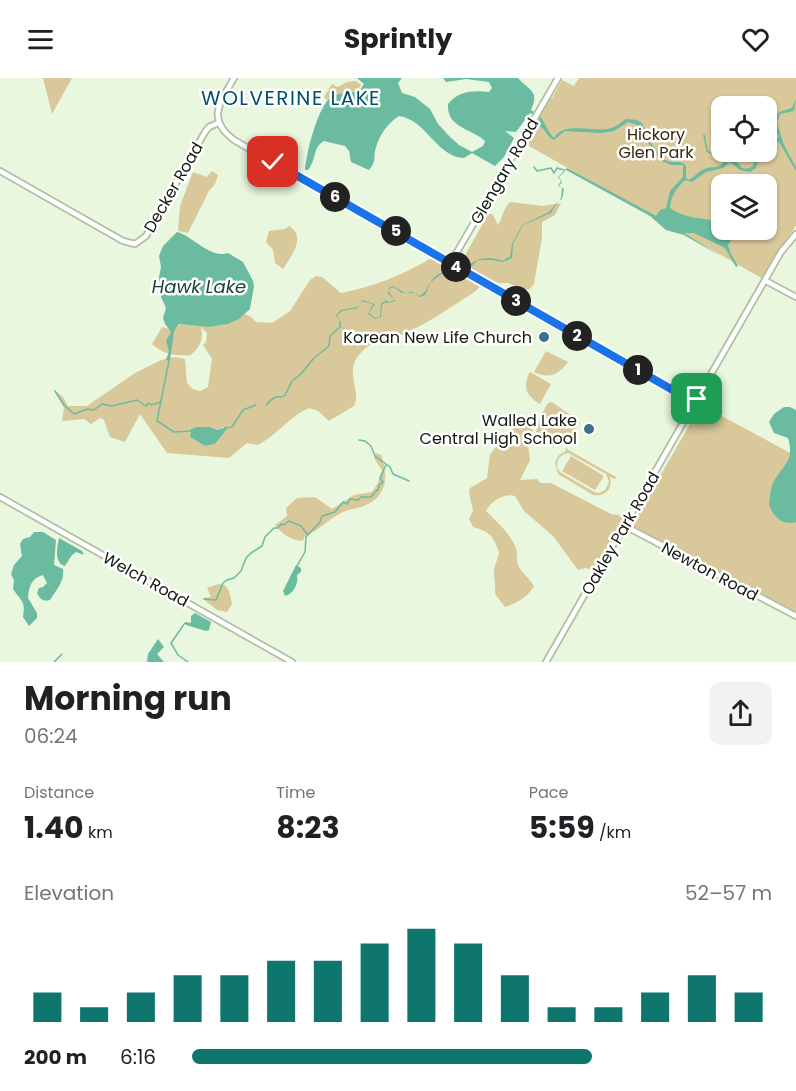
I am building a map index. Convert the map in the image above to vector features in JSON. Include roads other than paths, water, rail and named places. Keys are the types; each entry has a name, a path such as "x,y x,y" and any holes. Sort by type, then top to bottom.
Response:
{"street":[{"path":"234,78 219,108 218,123 223,132 234,140 694,403"},
{"name":"Glengary Road","path":"450,264 558,78"},
{"name":"Decker Road","path":"0,171 123,241 135,244 146,236 205,132 209,127 218,123"},
{"name":"Oakley Park Road","path":"546,662 781,252 796,234"},
{"path":"766,280 796,297"},
{"name":"Welch Road","path":"0,497 292,662"},
{"name":"Newton Road","path":"625,526 796,616"}],"water":[{"name":"WOLVERINE LAKE","path":"357,78 402,78 398,83 402,93 415,97 430,109 438,124 450,137 472,152 483,146 485,141 461,127 451,118 448,104 461,94 472,91 489,92 492,88 489,82 466,79 446,82 443,78 518,78 532,91 534,98 531,110 536,113 535,115 530,113 516,132 505,131 514,138 504,157 495,166 472,153 464,158 446,152 417,124 399,116 382,133 369,170 351,162 349,151 345,146 324,141 318,147 311,166 305,170 310,142 322,108 333,96 360,90 364,84"},
{"path":"796,99 794,111 780,114 777,122 777,114 792,108"},
{"path":"539,115 554,138 566,129 607,129 626,119 638,120 644,126 648,139 663,159 683,163 686,166 686,178 689,180 702,170 723,162 730,162 723,168 706,172 692,182 685,180 674,192 670,208 689,217 711,221 711,240 731,240 728,245 738,266 736,267 725,248 694,233 684,233 724,258 684,235 666,230 650,216 566,170 559,177 562,182 559,186 564,189 562,199 559,200 562,188 558,186 561,181 558,177 567,168 656,216 660,210 666,208 670,191 683,177 683,165 671,165 662,161 646,140 641,126 628,122 614,131 601,133 565,131 554,140 540,126"},
{"path":"777,122 782,140 796,171 779,142 777,142 779,137"},
{"path":"730,162 737,162 745,169 758,162 756,168 750,172 740,170"},
{"path":"558,201 551,213 523,225 513,244 512,258 503,262 478,260 472,266 465,267 479,259 491,258 504,261 510,257 512,244 522,225 549,212"},
{"name":"Hawk Lake","path":"177,232 208,250 221,254 228,253 243,262 254,286 250,309 239,319 228,324 210,327 179,324 174,331 170,361 166,360 169,351 166,341 171,332 163,318 166,308 161,297 159,256 163,246"},
{"path":"447,271 455,274 461,273 460,275 443,273 431,282 425,295 420,297 414,293 420,296 430,282 441,273"},
{"path":"393,286 405,293 394,287 389,289 396,301 382,305 381,317 375,319 368,314 373,304 361,301 375,304 369,313 375,318 380,317 381,304 386,300 389,302 395,300 388,294 389,288"},
{"path":"360,304 358,308 342,311 337,315 340,322 336,315 341,310 358,307"},
{"path":"784,407 796,410 796,522 791,523 779,520 769,505 773,484 787,462 790,452 788,438 774,433 769,422 774,414"},
{"path":"210,427 217,430 226,427 227,429 215,444 205,446 190,437 191,429"},
{"path":"34,532 43,532 56,540 54,565 63,569 63,578 50,600 45,601 37,593 39,588 47,583 43,575 31,583 28,598 37,613 37,618 29,626 23,617 22,601 13,589 14,580 11,574 14,565 22,556 20,544 23,539 30,537"},
{"path":"59,538 82,551 84,555 76,552 65,566 59,562 57,555"},
{"path":"296,565 301,568 301,572 297,575 295,588 285,596 283,591"},
{"path":"195,613 211,622 209,630 186,625 186,622 191,623 191,616"},
{"path":"158,639 164,647 157,654 164,662 147,662 148,654"}],"waterway":[{"path":"704,135 707,151 711,153"},
{"path":"534,167 537,171 551,168 554,173 557,168 564,170"},
{"path":"266,405 273,398 285,395 292,381 329,346 330,336 340,327 340,322"},
{"path":"169,361 157,421 174,432 191,431"},
{"path":"55,391 64,405 74,414 88,409 94,410 102,404 112,406 137,400 146,406 148,403 151,405 161,402"},
{"path":"225,428 232,427 243,410 256,405"},
{"path":"359,440 371,446 375,456 390,467 393,474 409,481"},
{"path":"297,566 305,552 306,537 320,522 322,516 335,512 343,502 347,504 350,499 371,497 383,482 380,478 386,465"},
{"path":"204,599 216,600 223,583 234,578 241,571 246,558 262,546 265,537 274,528 289,521 301,526 307,534"},
{"path":"188,624 185,623 171,643 178,655 188,662"},
{"path":"54,662 62,654"}],"place":[{"name":"Korean New Life Church","path":"544,337"},
{"name":"Walled Lake Central High School","path":"589,429"}],"district":[{"name":"WOLVERINE LAKE","path":"291,98"}],"park label":[{"name":"Hickory Glen Park","path":"656,143"}]}
